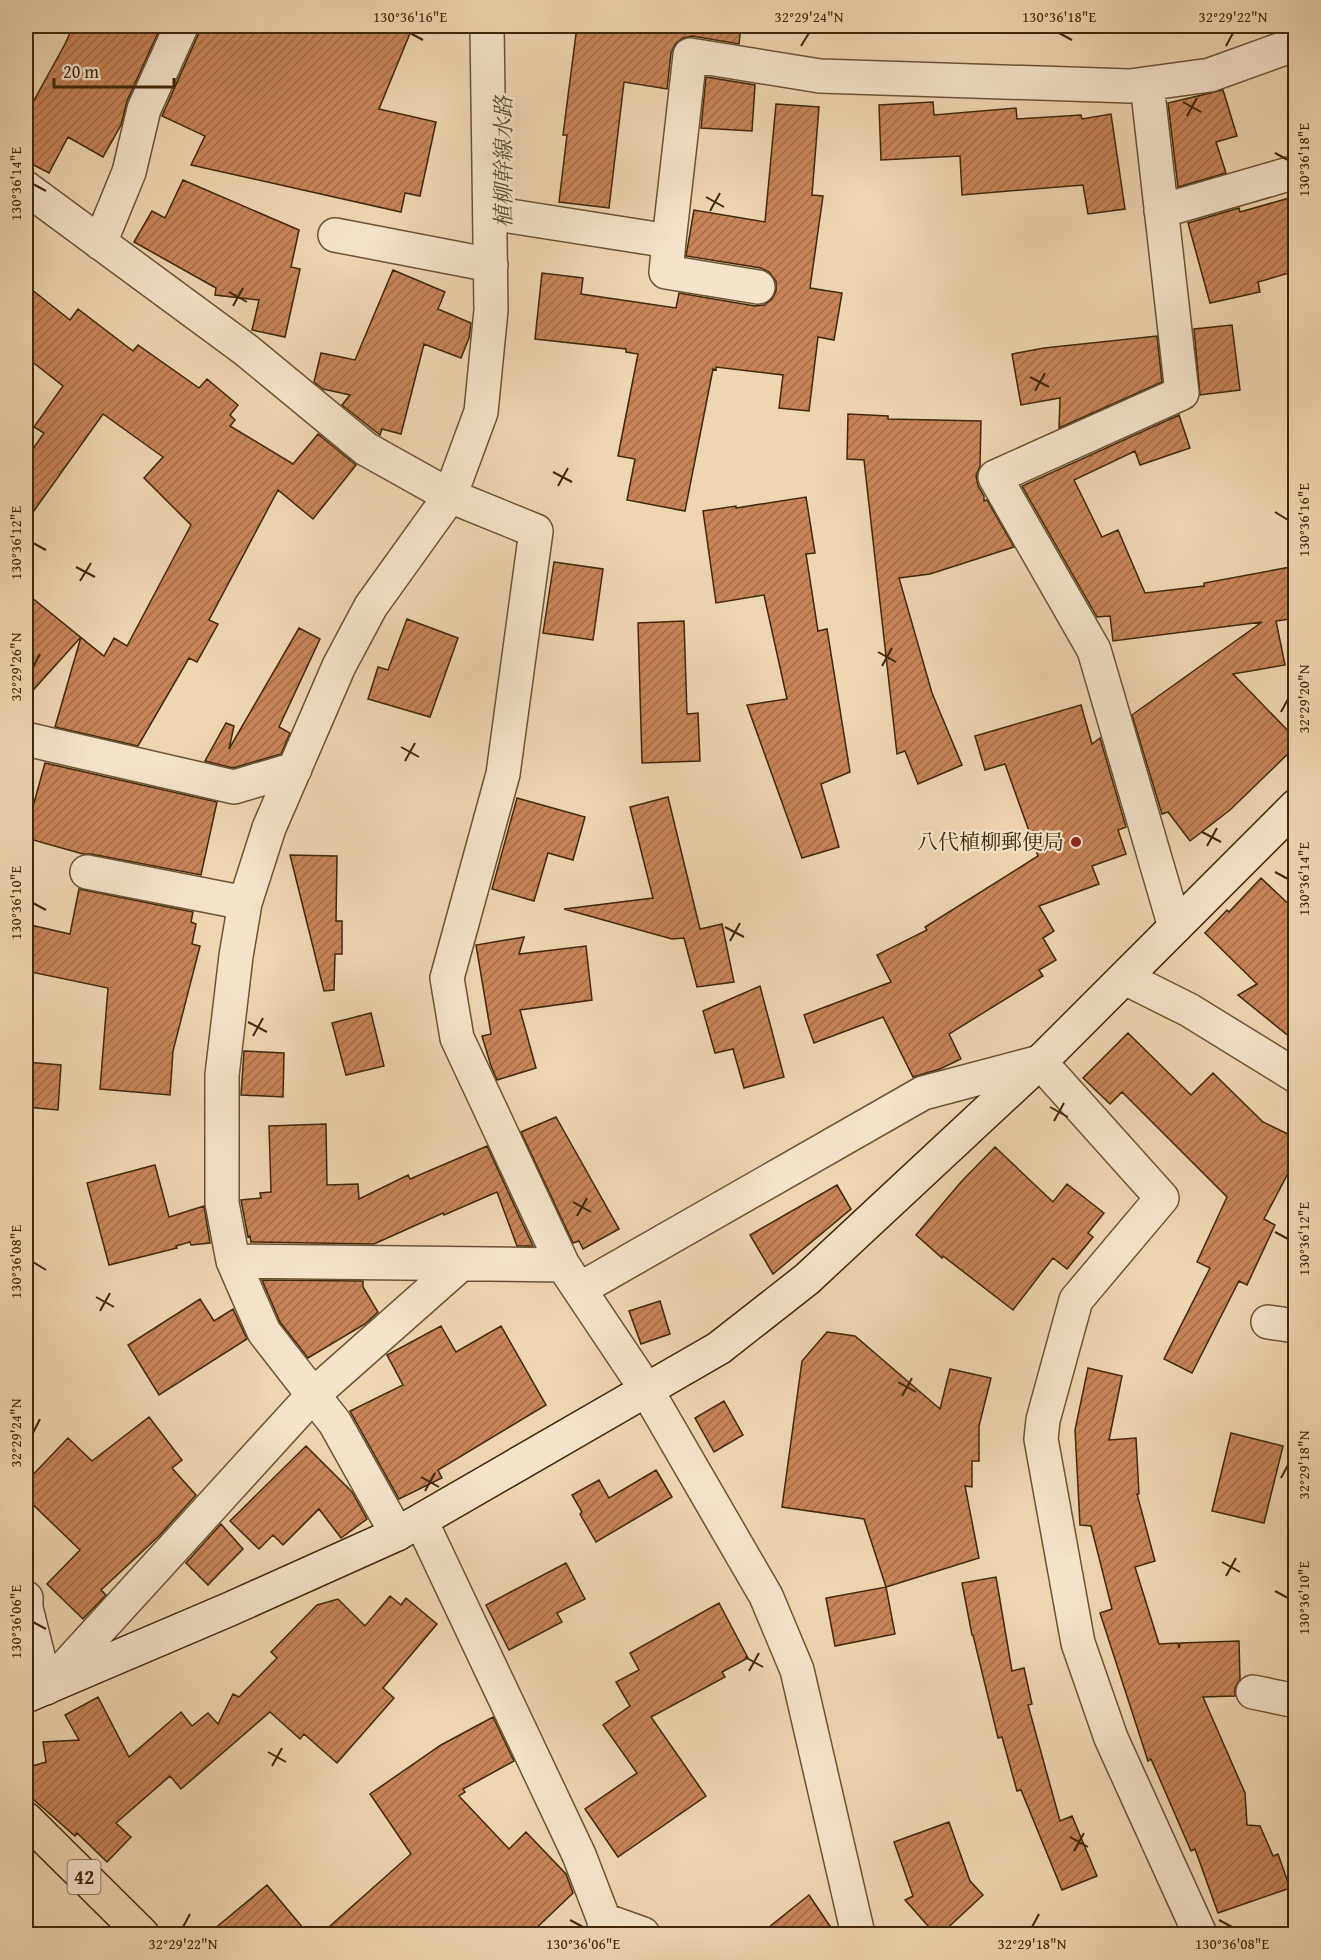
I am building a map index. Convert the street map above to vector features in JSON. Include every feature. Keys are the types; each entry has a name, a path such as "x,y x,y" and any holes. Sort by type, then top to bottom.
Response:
{"main road":[{"name":"42","path":"26,1819 142,1935"}],"street":[{"path":"487,26 491,265 488,352 481,412 450,496 371,606 339,666 269,828 245,903 236,956 222,1075 222,1203 234,1261 264,1332 334,1423 409,1528 579,1855 604,1927 643,1935"},
{"path":"100,243 129,172 144,109 181,27"},
{"path":"758,287 666,272 690,55 820,76 1131,86 1210,75 1296,44"},
{"path":"1146,84 1182,393 995,477 1094,650 1175,927"},
{"path":"1161,211 1296,172"},
{"path":"26,188 246,350 366,449 450,496 536,531 503,774 447,978 457,1038 571,1277 646,1389 766,1596 797,1670 858,1935"},
{"path":"491,213 669,241"},
{"path":"334,236 491,265"},
{"path":"26,739 234,788 295,769"},
{"path":"36,1692 231,1610 409,1528 719,1348 807,1279 1040,1062 1296,806"},
{"path":"87,872 245,903"},
{"path":"1125,978 1189,1011 1296,1076"},
{"path":"234,1261 461,1263 571,1277 923,1094 1040,1062"},
{"path":"1040,1062 1162,1198 1076,1300 1043,1420 1041,1438 1078,1643 1111,1738 1200,1935"},
{"path":"36,1692 313,1395 461,1263"},
{"path":"26,1598 36,1692"},
{"path":"1253,1692 1296,1701"}],"building":[{"path":"73,26 161,26 127,101 121,125 103,157 68,137 49,173 26,161 26,115"},
{"path":"200,26 413,26 379,109 436,122 420,196 405,193 401,212 191,165 205,136 162,116"},
{"path":"577,26 741,26 739,44 692,36 676,43 671,53 667,89 624,82 609,208 559,202 567,135 563,135"},
{"path":"706,77 755,85 752,131 701,128"},
{"path":"1223,90 1237,136 1216,142 1226,173 1178,187 1168,103"},
{"path":"933,102 934,115 1016,108 1017,119 1081,115 1082,119 1111,114 1125,209 1088,214 1083,185 962,195 960,156 881,160 879,105"},
{"path":"776,104 819,107 812,195 823,196 810,288 842,293 834,340 818,337 809,411 779,408 783,375 716,367 716,370 713,369 685,511 627,500 635,459 618,456 638,354 626,352 626,349 535,339 542,273 583,278 581,294 676,308 679,293 755,306 764,305 772,299 776,291 776,281 769,272 761,268 686,256 694,210 765,222"},
{"path":"183,180 299,230 291,267 300,269 285,337 252,330 259,300 215,295 216,288 134,242 152,211 165,218"},
{"path":"1296,196 1296,271 1258,282 1260,292 1210,303 1188,223 1239,208 1240,212"},
{"path":"393,270 445,292 438,309 471,323 469,338 461,358 424,344 401,434 382,429 380,435 342,405 350,395 323,389 314,382 321,353 355,360"},
{"path":"26,285 70,320 78,309 133,351 138,345 199,388 207,379 238,405 230,415 235,420 230,426 293,464 318,434 356,465 313,519 278,490 209,620 218,624 197,662 189,658 138,746 55,727 81,637 104,656 114,638 127,646 191,525 144,478 163,457 103,414 26,522 26,459 44,433 34,427 63,386 26,357"},
{"path":"1232,325 1240,390 1200,395 1194,329"},
{"path":"1157,336 1162,382 1059,428 1060,398 1021,405 1012,354 1044,348"},
{"path":"848,414 888,416 888,419 981,421 980,466 976,476 978,486 984,496 984,501 987,500 1014,547 930,574 899,578 932,693 962,765 918,784 905,751 897,754 864,460 847,459"},
{"path":"1179,415 1190,448 1140,465 1135,451 1074,480 1102,537 1118,530 1145,593 1204,586 1204,583 1296,566 1296,618 1276,621 1285,665 1233,674 1296,739 1296,746 1230,810 1190,841 1168,812 1162,814 1132,715 1262,622 1113,641 1110,616 1097,617 1022,486"},
{"path":"806,497 815,553 806,554 818,631 827,629 850,772 821,784 839,847 802,858 747,705 787,699 764,595 716,603 703,511"},
{"path":"554,562 603,569 593,640 543,633"},
{"path":"26,593 81,637 26,698"},
{"path":"407,619 458,638 430,717 368,699 378,667 388,670"},
{"path":"684,621 687,714 698,713 700,761 642,763 638,623"},
{"path":"299,628 320,639 279,727 290,733 281,754 233,768 205,761 226,723 234,726 229,749"},
{"path":"1081,705 1092,744 1100,738 1126,827 1118,830 1126,854 1092,866 1099,884 1039,906 1054,931 1043,938 1056,960 1039,970 1043,976 949,1034 961,1059 940,1069 913,1077 883,1017 814,1043 804,1015 891,982 877,955 927,930 925,927 1038,856 1005,764 985,770 975,736"},
{"path":"45,763 217,802 201,875 83,854 26,838"},
{"path":"668,797 700,929 722,924 734,982 697,987 684,938 672,939 564,909 653,898 630,807"},
{"path":"517,798 585,817 573,860 548,853 534,901 492,889"},
{"path":"290,855 337,856 336,921 342,921 342,954 335,954 334,990 324,991"},
{"path":"1261,878 1296,911 1296,1042 1238,995 1257,984 1205,933 1227,910 1229,912"},
{"path":"79,889 193,912 191,922 196,924 192,944 200,946 173,1051 170,1095 100,1089 108,988 26,971 26,924 70,934"},
{"path":"524,937 519,954 586,946 592,1000 520,1010 536,1068 497,1080 482,1036 491,1034 476,945"},
{"path":"760,986 784,1077 744,1088 733,1049 715,1053 703,1011"},
{"path":"371,1013 384,1066 346,1075 332,1023"},
{"path":"1128,1033 1191,1095 1213,1073 1263,1122 1296,1138 1296,1158 1264,1219 1275,1225 1247,1285 1239,1281 1192,1373 1164,1359 1210,1268 1197,1262 1227,1197 1122,1092 1110,1104 1083,1078"},
{"path":"244,1051 284,1053 283,1097 241,1095"},
{"path":"26,1062 61,1065 58,1110 26,1107"},
{"path":"556,1117 619,1229 583,1249 579,1241 573,1243 521,1132"},
{"path":"326,1124 327,1185 358,1184 359,1199 408,1175 410,1179 487,1146 533,1246 517,1246 497,1192 374,1244 251,1242 241,1200 261,1198 260,1193 271,1192 269,1126"},
{"path":"995,1147 1053,1202 1067,1184 1104,1213 1088,1233 1093,1237 1067,1269 1053,1258 1013,1310 943,1256 942,1258 916,1235 961,1182"},
{"path":"155,1165 169,1217 204,1206 210,1243 191,1245 190,1242 176,1246 177,1248 109,1265 87,1183"},
{"path":"837,1185 851,1209 773,1274 750,1235"},
{"path":"262,1280 363,1281 363,1287 378,1312 365,1324 308,1358 280,1322"},
{"path":"200,1299 214,1321 233,1309 247,1339 159,1395 128,1345"},
{"path":"660,1301 670,1334 641,1344 629,1311"},
{"path":"441,1326 456,1352 501,1326 546,1405 438,1470 442,1478 399,1499 350,1411 403,1385 387,1355"},
{"path":"827,1332 855,1336 940,1409 950,1369 991,1378 979,1426 979,1461 972,1461 972,1487 965,1486 979,1558 886,1587 864,1519 782,1507 802,1361"},
{"path":"1088,1368 1122,1376 1109,1440 1136,1438 1139,1494 1137,1494 1155,1561 1135,1567 1159,1644 1178,1643 1179,1648 1180,1643 1239,1641 1240,1679 1235,1688 1235,1696 1203,1697 1245,1793 1247,1825 1260,1826 1273,1856 1278,1854 1290,1888 1218,1913 1195,1849 1191,1851 1151,1759 1148,1761 1100,1613 1112,1609 1091,1526 1080,1525 1075,1430"},
{"path":"724,1401 743,1435 714,1452 695,1418"},
{"path":"149,1417 182,1460 172,1468 196,1495 159,1536 101,1590 106,1595 83,1619 47,1584 80,1550 26,1498 26,1482 68,1438 92,1461"},
{"path":"1231,1433 1283,1446 1264,1523 1212,1511"},
{"path":"306,1446 352,1492 367,1519 341,1538 319,1509 283,1545 273,1535 259,1549 230,1521"},
{"path":"656,1470 672,1497 596,1542 572,1495 599,1480 609,1498"},
{"path":"221,1524 243,1549 208,1585 186,1563"},
{"path":"566,1563 585,1599 557,1613 562,1622 509,1650 486,1605"},
{"path":"996,1577 1012,1671 1024,1668 1032,1704 1028,1705 1060,1821 1072,1816 1097,1876 1062,1890 1021,1790 1017,1791 1002,1737 998,1738 972,1635 962,1583"},
{"path":"886,1587 895,1634 835,1646 826,1598"},
{"path":"390,1596 401,1605 406,1598 437,1624 383,1688 394,1698 337,1763 304,1734 300,1739 270,1712 181,1789 170,1776 116,1823 131,1837 107,1862 77,1833 75,1836 26,1793 26,1768 46,1762 43,1742 79,1740 65,1715 98,1697 129,1757 181,1712 192,1726 208,1713 218,1724 233,1694 239,1697 277,1658 271,1652 317,1605 338,1599 365,1626"},
{"path":"719,1603 748,1658 722,1672 725,1677 651,1717 706,1796 618,1857 585,1809 637,1773 603,1725 630,1706 616,1682 639,1670 630,1653"},
{"path":"493,1717 514,1761 463,1789 465,1792 459,1796 509,1849 526,1832 566,1874 573,1893 529,1935 320,1935 411,1854 370,1794 441,1745"},
{"path":"949,1822 970,1881 983,1895 940,1935 936,1935 905,1900 913,1896 894,1842"},
{"path":"267,1885 309,1935 207,1935"},
{"path":"809,1895 836,1935 759,1935"}],"place":[{"name":"八代植柳郵便局","path":"1076,842"}],"water label":[{"name":"植柳幹線水路","path":"503,162"}]}
